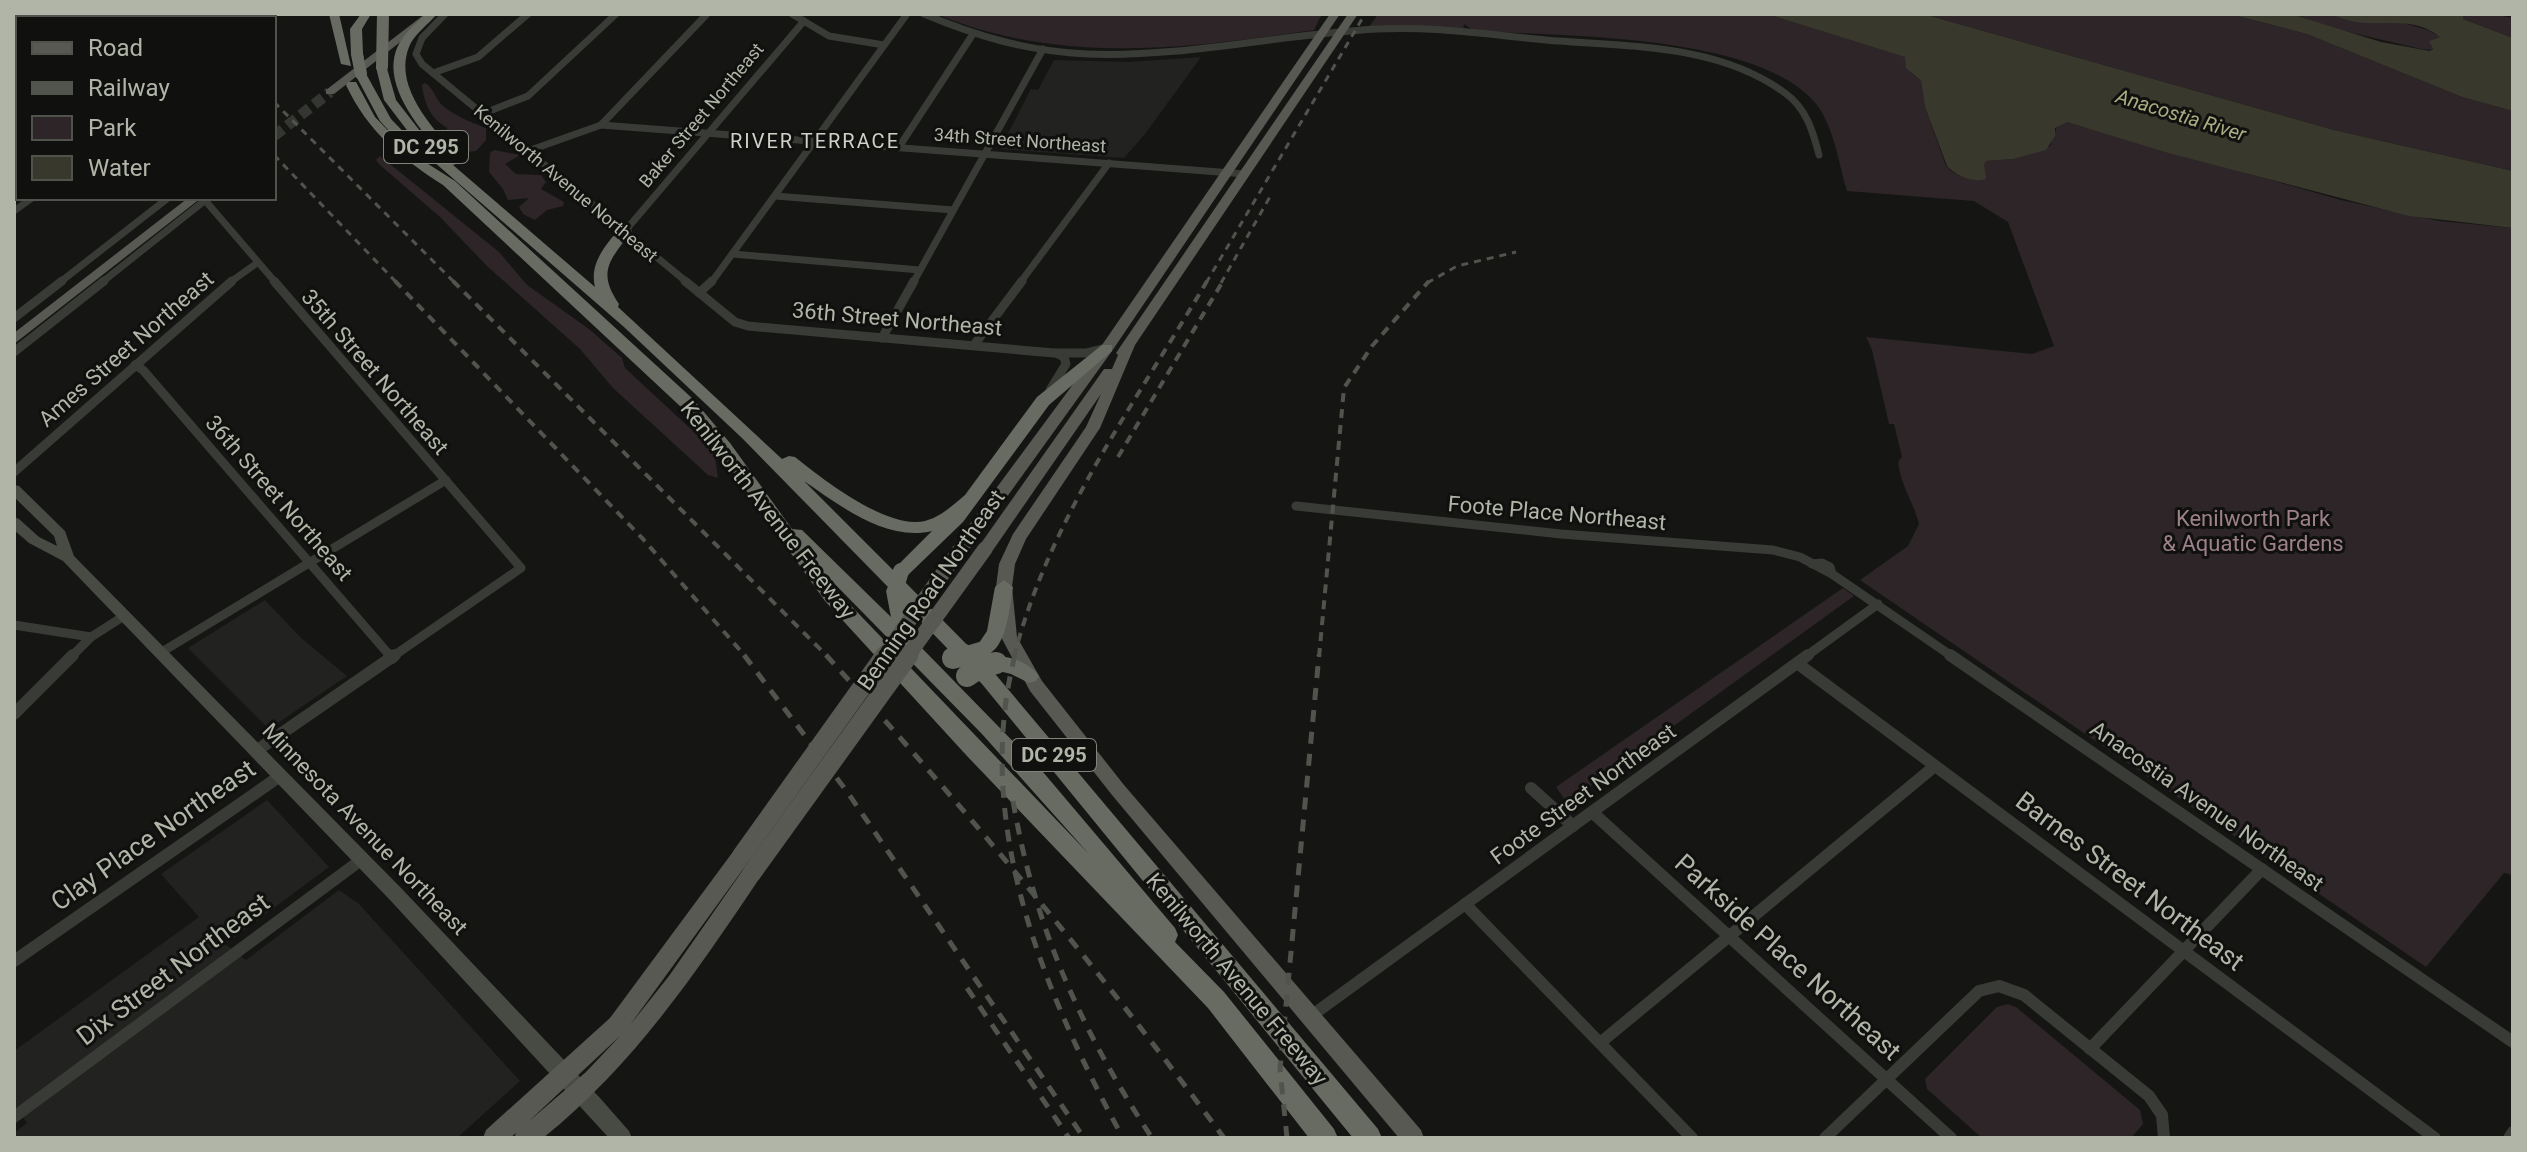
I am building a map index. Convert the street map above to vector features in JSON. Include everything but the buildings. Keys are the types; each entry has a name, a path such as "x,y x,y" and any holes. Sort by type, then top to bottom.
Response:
{"highway":[{"name":"DC 295","path":"334,14 347,64 356,78"},
{"path":"356,78 356,29 366,14"},
{"name":"DC 295","path":"383,14 382,67 390,100 416,137 496,209"},
{"path":"431,14 402,48 400,74 409,100 426,127 496,209"},
{"name":"Kenilworth Avenue Freeway","path":"356,78 375,129 450,184 687,403 724,447 839,606 1216,1000 1325,1138"},
{"name":"Kenilworth Avenue Freeway","path":"496,209 710,399 989,679 1369,1138"},
{"path":"625,231 602,262 599,283 601,291 629,324"},
{"path":"1029,676 990,656 931,657 910,646 895,591 901,571 951,524 1043,401 1107,348"},
{"path":"710,399 808,477 890,525 903,528 931,526 955,513 971,499"},
{"path":"758,495 910,646 1134,891 1216,1000"},
{"path":"960,700 967,676 990,656 1004,587"}],"main road":[{"path":"418,14 326,90 431,14"},
{"name":"Benning Road Northeast","path":"525,1138 583,1093 650,1020 747,864 964,544 1107,348 1335,14"},
{"name":"Benning Road Northeast","path":"494,1138 565,1076 631,1009 747,864 985,549 1129,345 1353,14"},
{"path":"14,327 176,200"},
{"path":"14,340 200,200"},
{"path":"1129,345 1093,428 1019,538 1007,564 1004,587 1009,637 1029,676 1118,790 1413,1138"},
{"name":"Minnesota Avenue Northeast","path":"14,489 60,534 68,558"},
{"name":"Minnesota Avenue Northeast","path":"14,522 34,540 68,558 361,860 622,1138"}],"street":[{"path":"445,14 426,32 416,50 419,61 433,73 478,57 528,14"},
{"path":"482,114 528,96 616,14"},
{"path":"528,151 601,125 707,14"},
{"path":"792,14 818,32 836,39 884,45"},
{"path":"699,293 733,254 907,14"},
{"path":"924,14 973,34 1043,49 1101,53 1166,52 1343,32 1421,30 1671,52 1713,60 1762,78 1793,99 1809,121 1819,155"},
{"name":"Baker Street Northeast","path":"625,231 804,21"},
{"path":"899,147 973,34"},
{"path":"882,338 1043,49"},
{"name":"Kenilworth Avenue Northeast","path":"433,73 699,293"},
{"name":"34th Street Northeast","path":"601,125 1245,174"},
{"path":"974,345 1109,163"},
{"path":"775,196 953,210"},
{"path":"14,318 165,200"},
{"path":"14,352 201,200"},
{"name":"35th Street Northeast","path":"205,200 521,568"},
{"path":"733,254 920,270"},
{"name":"Ames Street Northeast","path":"17,468 243,270 257,263"},
{"name":"36th Street Northeast","path":"699,293 732,321 744,325 1054,353 1086,353 1107,348"},
{"path":"1043,401 1066,364 1064,357 1054,353"},
{"name":"36th Street Northeast","path":"135,365 143,370 392,658"},
{"path":"160,653 446,480"},
{"name":"Foote Place Northeast","path":"1296,506 1561,534 1789,553 1812,564 1821,573 1832,574 1878,604"},
{"name":"Clay Place Northeast","path":"256,751 521,568"},
{"name":"Foote Street Northeast","path":"1311,1016 1878,604"},
{"name":"Anacostia Avenue Northeast","path":"1878,604 2513,1042"},
{"path":"14,714 91,637 124,616"},
{"path":"14,625 91,637"},
{"name":"Barnes Street Northeast","path":"1797,663 2435,1138"},
{"path":"1600,1043 1935,766"},
{"name":"Clay Place Northeast","path":"14,961 280,776"},
{"path":"1531,788 1573,826"},
{"name":"Parkside Place Northeast","path":"1592,812 1951,1138"},
{"name":"Dix Street Northeast","path":"14,1117 361,860"},
{"path":"2090,1049 2262,869"},
{"path":"1465,904 1692,1138"},
{"path":"1825,1138 1979,991 1990,986 2004,986 2024,995 2156,1105 2165,1125 2164,1138"},
{"path":"2509,1138 2513,1132"}],"shaded area":[{"path":"1201,57 1124,158 1000,149 1031,89 1038,90 1054,60 1129,62"},
{"path":"265,600 300,637 347,676 269,729 188,648"},
{"path":"267,800 329,867 225,944 246,960 339,890 359,904 520,1081 457,1138 14,1138 14,1133 27,1123 14,1104 14,1051 199,917 161,874"}],"green space":[{"path":"936,14 1322,14 1314,30 1218,43 1123,48 1029,41"},
{"name":"Kenilworth Park & Aquatic Gardens","path":"1378,14 1767,14 1906,57 1911,73 1921,81 1925,107 1946,166 1964,177 1984,176 1986,161 2013,159 2050,146 2058,124 2067,122 2341,200 2439,221 2513,228 2513,875 2504,873 2426,967 1860,580 1908,546 1919,524 1902,479 1898,462 1902,457 1894,424 1889,424 1872,350 1866,337 2032,354 2054,346 2008,222 1974,201 1847,191 1832,135 1817,105 1789,81 1751,64 1706,51 1656,43 1474,31 1464,24 1463,31 1369,27"},
{"path":"1923,14 2230,14 2307,34 2462,97 2513,111 2513,171 2334,130"},
{"path":"2291,14 2329,14 2366,23 2396,21 2441,37 2430,41 2433,50 2421,49 2340,30"},
{"path":"2492,14 2513,18 2513,38 2463,19 2462,15"},
{"path":"425,83 444,107 486,128 486,140 476,151 468,152 460,139 442,133 448,128 429,110 423,92 422,85"},
{"path":"494,150 520,155 505,164 516,174 541,175 546,182 541,189 564,202 563,206 547,210 535,220 523,214 519,207 529,198 508,200 489,172 490,153"},
{"path":"380,156 499,252 527,285 589,329 622,358 625,368 707,444 715,458 718,478 708,475 613,388 580,349 380,165 376,160"},
{"path":"1843,588 1854,596 1567,803 1556,787"},
{"path":"2008,1004 2016,1007 2140,1110 2143,1124 2131,1138 1982,1138 1927,1089 1925,1079 1997,1007"}],"water":[{"name":"Anacostia River","path":"1767,14 1923,14 2334,130 2513,171 2513,228 2409,216 2165,152 2067,122 2055,128 2055,136 2046,150 2013,159 1986,161 1986,179 1970,179 1947,166 1925,107 1921,81 1906,68 1905,57"},
{"path":"2230,14 2291,14 2381,42 2430,51 2433,49 2429,41 2440,37 2423,27 2357,22 2329,14 2468,14 2463,15 2463,19 2513,38 2513,111 2462,97 2307,34"}],"tunnel":[{"path":"276,134 330,92"}],"railway":[{"path":"1206,283 1365,14"},
{"path":"276,104 453,281"},
{"path":"276,157 397,283"},
{"path":"1221,283 1271,195"},
{"path":"1427,283 1457,266 1516,252"},
{"path":"395,281 643,539 746,657"},
{"path":"453,281 828,657"},
{"path":"1014,657 1029,606 1072,509 1207,281"},
{"path":"1118,457 1223,281"},
{"path":"1319,657 1344,388 1372,346 1427,283"},
{"path":"744,655 848,793 1084,1138"},
{"path":"826,655 1016,874"},
{"path":"1015,655 1004,718 1003,781 1009,843 1016,874"},
{"path":"1287,1138 1280,1069 1319,655"},
{"path":"1013,801 1036,898"},
{"path":"1016,874 1036,898"},
{"path":"1016,874 1043,966 1067,1025 1123,1138"},
{"path":"1036,898 1224,1138"},
{"path":"1036,898 1064,977 1083,1018 1103,1058 1152,1138"},
{"path":"967,988 1069,1138"}],"district":[{"name":"RIVER TERRACE","path":"815,141"}]}
